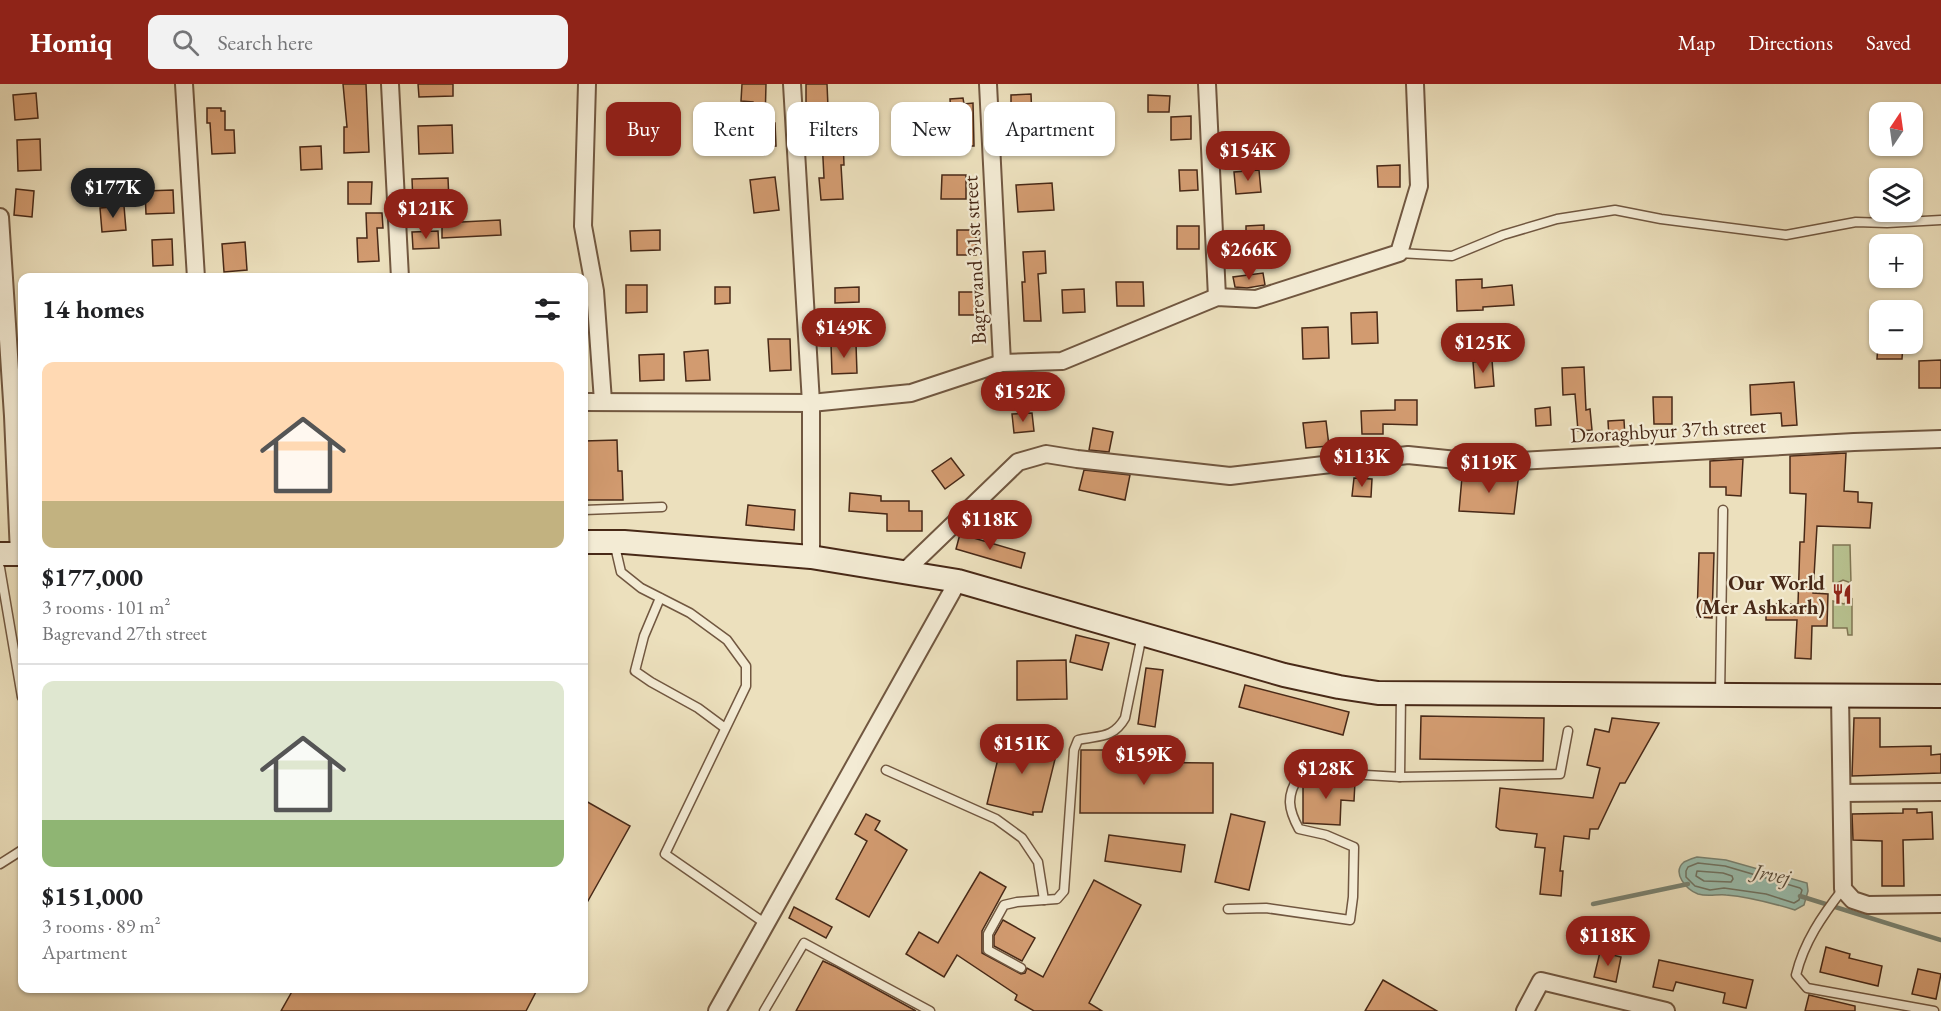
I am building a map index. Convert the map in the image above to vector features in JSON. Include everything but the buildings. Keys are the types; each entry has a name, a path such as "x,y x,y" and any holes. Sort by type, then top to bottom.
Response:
{"street":[{"path":"184,84 196,273"},
{"path":"390,84 400,273"},
{"path":"587,84 583,226 595,291 603,401"},
{"path":"792,84 811,403 811,556"},
{"name":"Bagrevand 31st street","path":"988,84 1002,363"},
{"path":"1207,84 1217,297"},
{"path":"588,402 811,403 911,393 1002,363 1062,361 1217,297 1256,299 1399,253 1419,186 1415,84"},
{"path":"0,217 12,416 14,554"},
{"name":"Dzoraghbyur 37th street","path":"904,571 1018,462 1046,454 1230,476 1408,455 1486,463 1941,439"},
{"path":"588,543 614,542 811,556 958,581 1284,675 1378,693 1941,696"},
{"path":"717,1011 958,581"},
{"path":"1840,695 1843,889 1853,900 1868,905 1941,904"},
{"path":"1842,793 1941,792"},
{"path":"1525,1011 1541,981 1666,1011"}],"lane":[{"path":"1399,253 1452,256 1503,235 1557,219 1616,210 1661,219 1786,235 1856,222 1941,220"},
{"path":"588,510 662,507"},
{"path":"1720,695 1724,510"},
{"path":"614,542 621,572 641,588 690,613 727,640 746,666 746,686 665,854 766,924"},
{"path":"0,568 18,674"},
{"path":"660,598 644,636 635,670 651,682 698,708 725,728"},
{"path":"1021,968 988,950 988,934 1004,905 1057,899 1064,891 1074,750 1078,740 1111,734 1119,728 1125,718 1142,634"},
{"path":"1400,777 1401,693"},
{"path":"1228,909 1266,908 1350,920 1354,847 1326,835 1299,829 1290,814 1291,789 1299,776 1314,772 1400,777 1560,774 1568,731"},
{"path":"886,770 996,819 1022,838 1038,862 1044,900"},
{"path":"0,864 18,853"},
{"path":"1843,889 1813,931 1796,975 1807,988 1934,1011"},
{"path":"764,1011 804,943 930,1011"}],"green space":[{"path":"1833,545 1850,545 1851,583 1843,580 1833,585"},
{"path":"1852,599 1852,635 1848,635 1847,628 1833,628 1833,601 1844,604"}],"water":[{"path":"1697,857 1726,860 1807,883 1808,891 1804,905 1795,910 1744,897 1698,894 1685,885 1679,871 1684,862"}],"waterway":[{"name":"Jrvej","path":"1593,904 1688,884"},
{"name":"Jrvej","path":"1800,896 1941,940"}],"place":[{"name":"Our World (Mer Ashkarh)","path":"1842,594"}]}
